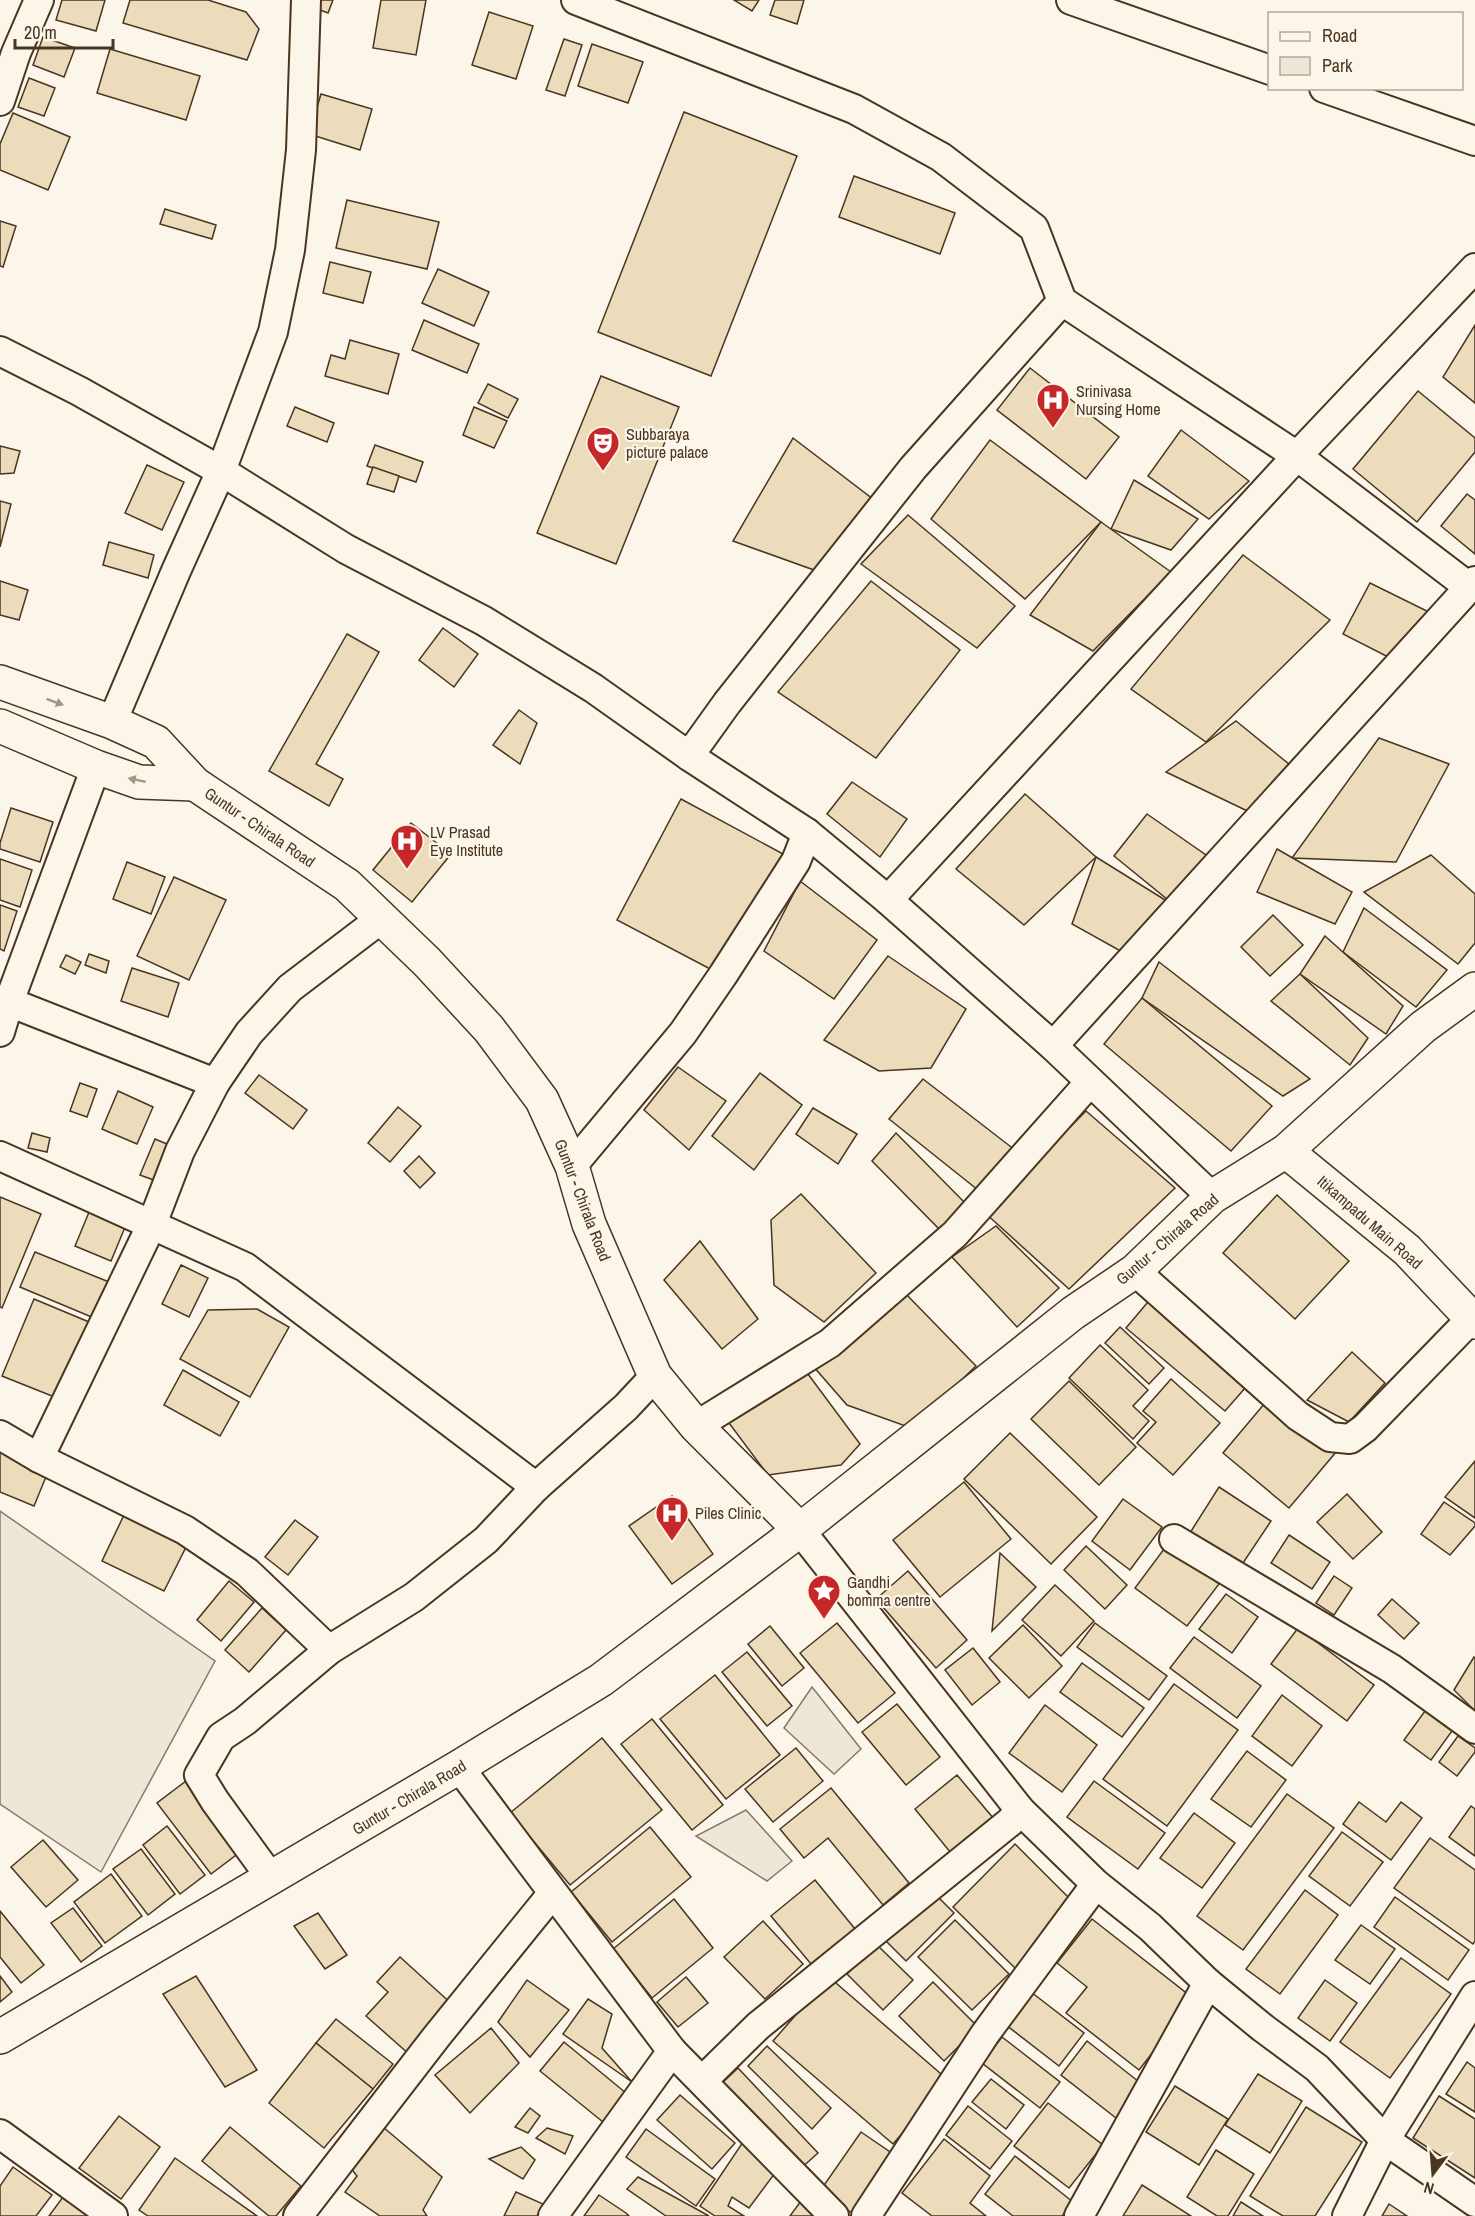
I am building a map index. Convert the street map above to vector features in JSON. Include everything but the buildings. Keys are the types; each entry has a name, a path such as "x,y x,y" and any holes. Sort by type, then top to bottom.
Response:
{"main road":[{"name":"Guntur - Chirala Road","path":"0,682 112,722 156,742 195,784 347,885 427,962 489,1029 542,1100 572,1166 589,1224 655,1376 696,1426 800,1530"},
{"name":"Guntur - Chirala Road","path":"0,726 96,767 139,782 195,784"},
{"name":"Guntur - Chirala Road","path":"0,2037 459,1767 601,1680 800,1530 1073,1313 1136,1271 1212,1197 1286,1151 1423,1027 1475,989"},
{"name":"Itikampadu Main Road","path":"1286,1151 1407,1250 1473,1320"}],"street":[{"path":"0,101 16,53 39,0"},
{"path":"112,722 221,471 273,332 290,250 301,150 306,0"},
{"path":"576,0 854,109 941,157 1034,228 1062,301 1297,456 1472,584 1053,1046"},
{"path":"1071,0 1268,70"},
{"path":"1330,90 1475,141"},
{"path":"888,900 1297,456 1475,268"},
{"path":"689,756 727,703 913,468 1062,301"},
{"path":"0,351 79,391 221,471 346,549 484,621 593,688 689,756 807,833 888,900 1053,1046 1212,1197"},
{"path":"0,1032 96,767"},
{"path":"572,1166 682,1033 723,975 796,861 807,833"},
{"path":"39,1458 152,1224 180,1151 215,1083 249,1033 290,988 382,918"},
{"path":"9,1002 215,1083"},
{"path":"696,1426 830,1343 956,1234 1090,1082"},
{"path":"0,1156 245,1267 536,1487"},
{"path":"1136,1271 1298,1416 1330,1437 1350,1439 1365,1428 1473,1320"},
{"path":"272,1878 214,1801 199,1775 221,1737 245,1721 329,1650 423,1590 486,1540 536,1487 626,1407 655,1376"},
{"path":"0,1435 39,1458 185,1530 247,1572 329,1650"},
{"path":"800,1530 1020,1810 1096,1884 1150,1927 1208,1983 1317,2068 1384,2140 1475,2202"},
{"path":"1174,1539 1392,1669 1475,1729"},
{"path":"459,1767 552,1894 672,2051 703,2080 834,2216"},
{"path":"703,2080 758,2026 1010,1822 1020,1810"},
{"path":"866,2216 984,2034 1096,1884"},
{"path":"298,2216 437,2036 552,1894"},
{"path":"1079,2216 1208,1983"},
{"path":"1347,2216 1384,2140 1475,1996"},
{"path":"553,2216 672,2051"},
{"path":"0,2134 113,2216"}],"green space":[{"path":"0,1511 215,1661 101,1872 0,1804"},
{"path":"812,1687 861,1749 834,1774 784,1728"},
{"path":"746,1810 792,1861 767,1881 696,1836"}],"place":[{"name":"Srinivasa Nursing Home","path":"1053,429"},
{"name":"Subbaraya picture palace","path":"603,472"},
{"name":"LV Prasad Eye Institute","path":"407,870"},
{"name":"Piles Clinic","path":"672,1542"},
{"name":"Gandhi bomma centre","path":"824,1620"}]}
